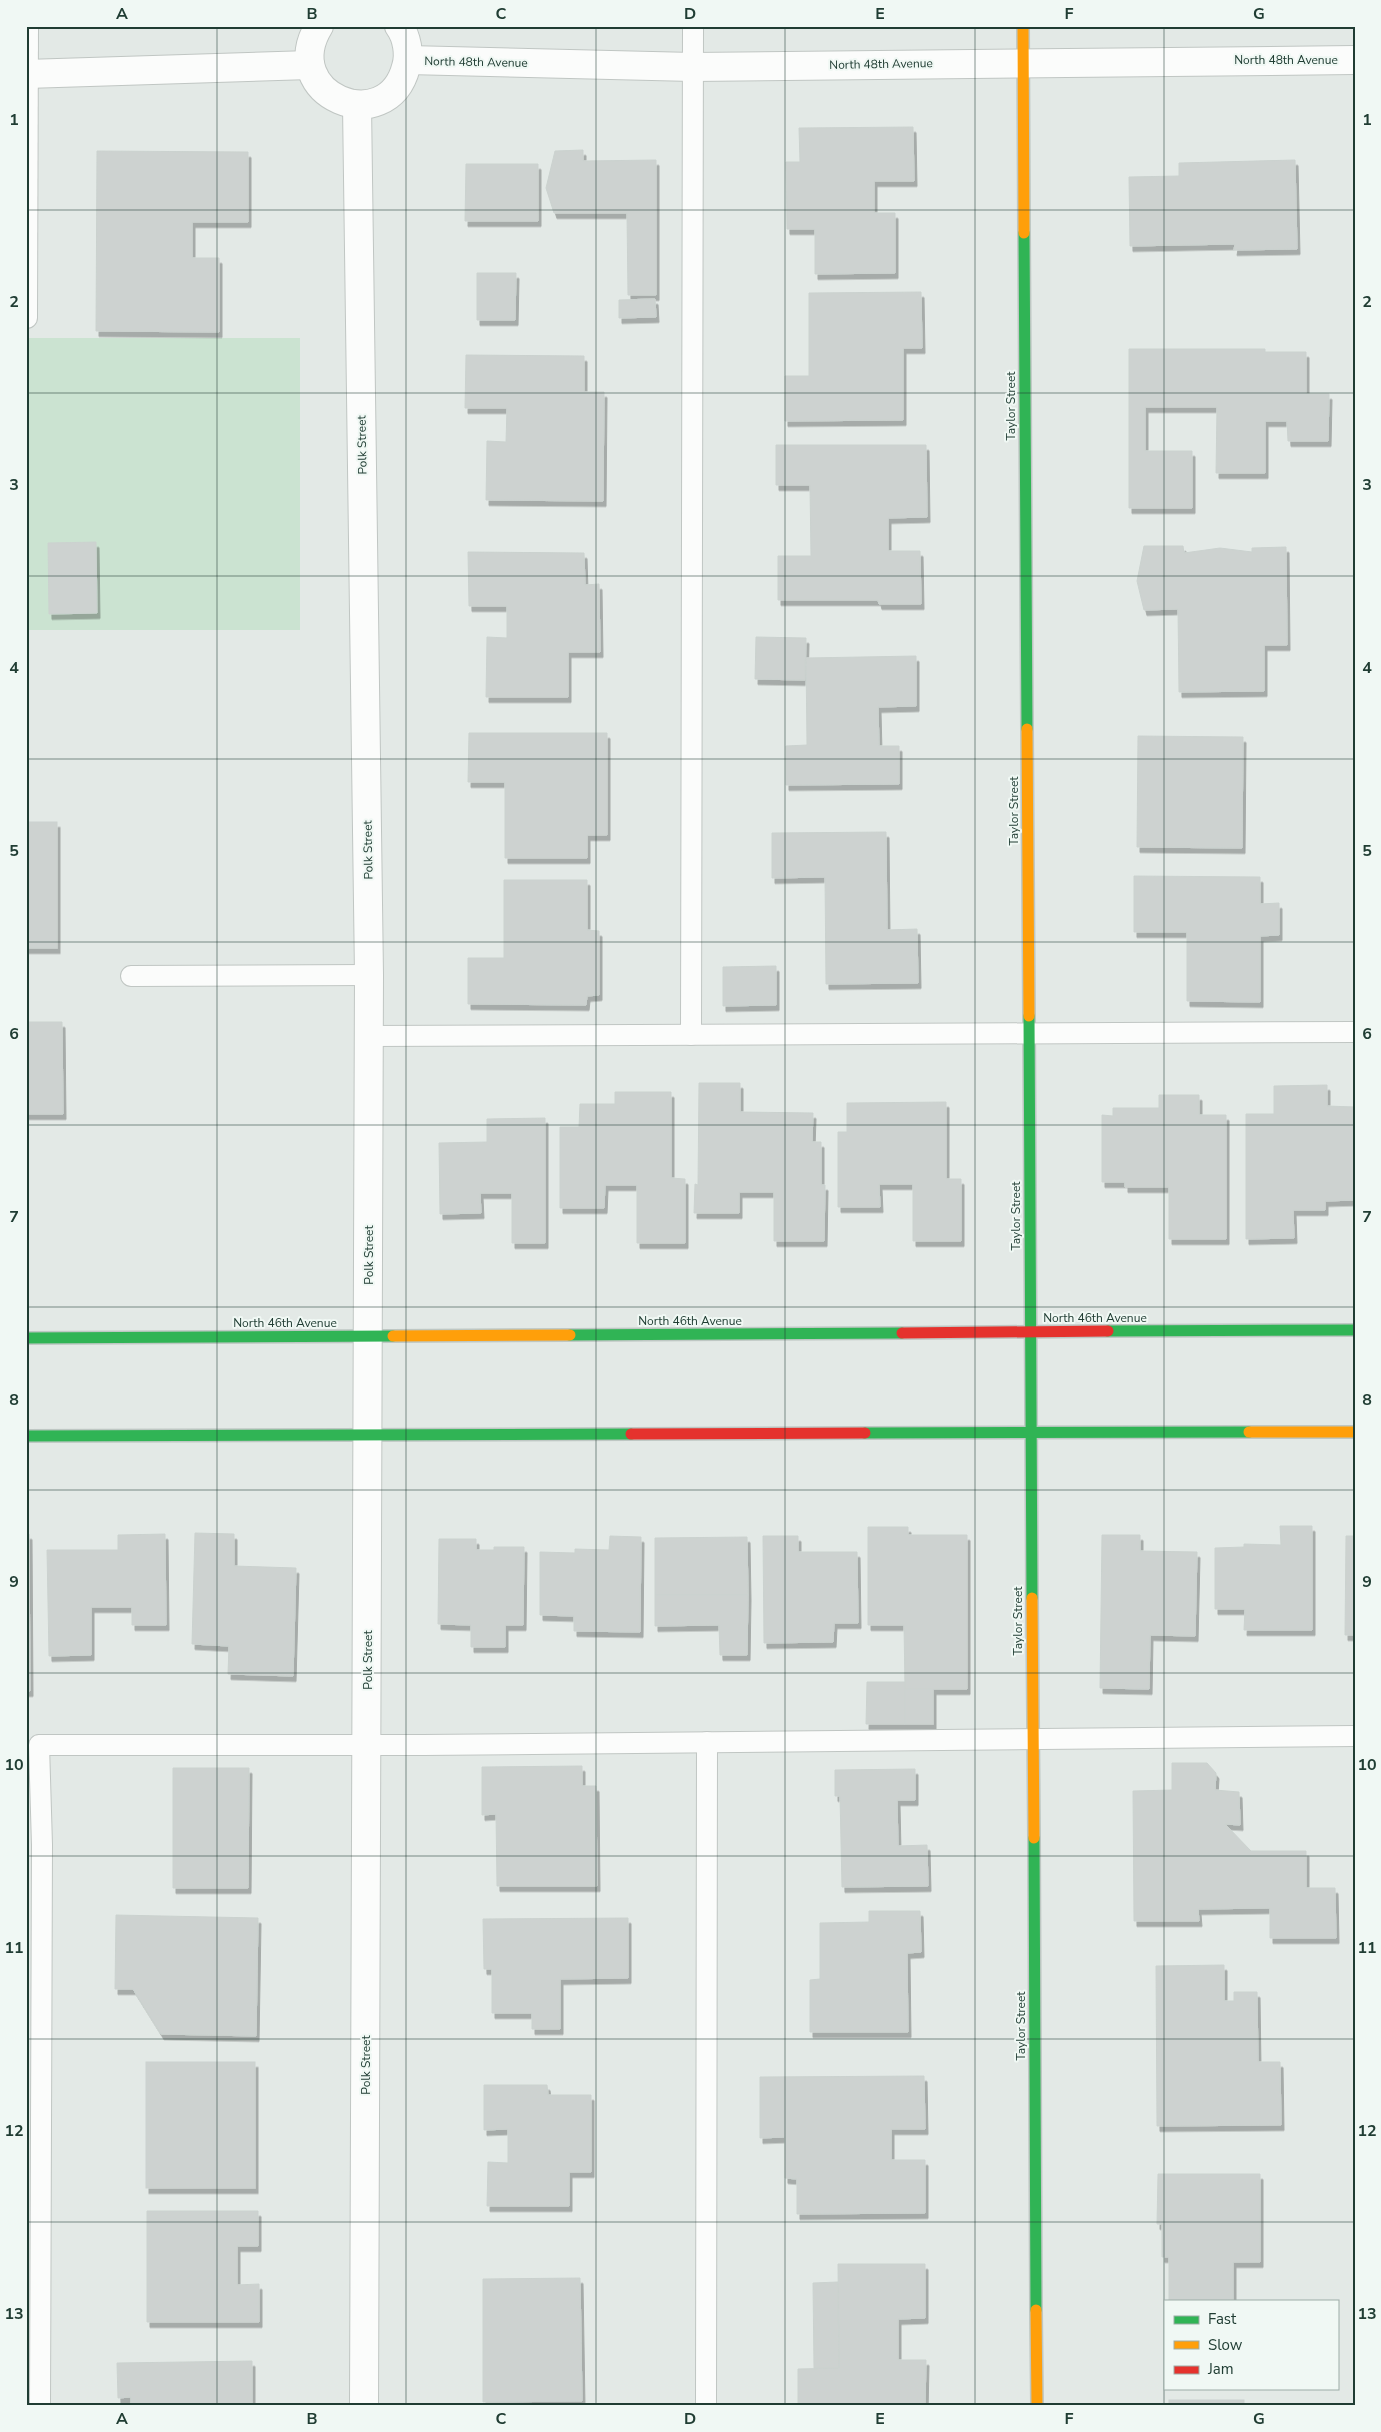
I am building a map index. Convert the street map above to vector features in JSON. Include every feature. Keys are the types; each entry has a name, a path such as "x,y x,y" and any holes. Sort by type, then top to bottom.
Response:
{"street":[{"path":"319,26 313,36 310,50 310,65 316,80 327,93 341,101 357,105 372,103 391,92 404,75 408,60 407,44 399,26"},
{"name":"Taylor Street","path":"1023,26 1037,2406"},
{"name":"North 48th Avenue","path":"408,60 693,67 1023,62 1355,60"},
{"path":"27,74 310,65"},
{"name":"Polk Street","path":"357,105 369,975 364,2406"},
{"name":"North 46th Avenue","path":"26,1338 1355,1330"},
{"path":"26,1436 1355,1432"}],"lane":[{"path":"27,318 28,26"},
{"path":"692,1035 693,26"},
{"path":"131,976 369,975"},
{"path":"369,1036 1355,1032"},
{"path":"40,2406 42,1845 33,1745 367,1745 1355,1736"},
{"path":"706,2406 707,1742"}],"green space":[{"path":"26,338 300,338 300,630 26,630"}],"building":[{"path":"913,127 914,181 874,181 874,213 895,213 895,273 815,274 815,229 787,229 786,162 800,162 799,128"},
{"path":"583,150 583,161 656,160 656,295 628,295 627,213 554,213 546,188 555,151"},
{"path":"97,151 248,152 248,222 192,222 192,258 219,258 219,332 96,331"},
{"path":"1295,160 1297,249 1234,250 1235,244 1130,246 1129,177 1179,176 1179,163"},
{"path":"466,164 538,164 538,221 465,221"},
{"path":"477,273 516,273 515,320 477,320"},
{"path":"921,292 922,348 903,348 903,420 785,421 785,376 809,376 809,293"},
{"path":"655,299 656,317 619,318 619,300"},
{"path":"1129,349 1265,349 1265,352 1306,352 1306,394 1329,394 1328,441 1288,441 1287,421 1265,421 1265,473 1216,473 1217,407 1145,407 1145,451 1192,451 1192,508 1129,508"},
{"path":"466,355 584,356 584,392 604,392 603,501 486,500 487,441 506,442 507,408 465,408"},
{"path":"776,445 926,445 927,517 888,518 888,551 920,551 921,604 879,604 878,600 778,600 778,556 811,556 810,485 776,485"},
{"path":"96,542 97,613 49,614 48,543"},
{"path":"1144,546 1183,546 1184,553 1220,548 1252,552 1252,548 1286,547 1287,645 1264,645 1264,691 1179,692 1178,609 1144,610 1137,581"},
{"path":"468,552 584,553 585,585 599,584 600,652 568,652 568,697 486,697 487,637 507,638 507,606 469,606"},
{"path":"756,637 806,638 805,680 755,679"},
{"path":"916,656 916,706 878,707 879,746 899,746 899,784 786,785 786,746 807,745 806,658"},
{"path":"469,733 607,733 607,835 587,835 587,858 505,858 505,782 468,782"},
{"path":"1138,736 1243,737 1242,848 1137,847"},
{"path":"26,822 57,822 57,948 26,948"},
{"path":"886,832 887,930 917,929 918,983 826,984 825,877 772,878 772,833"},
{"path":"1134,876 1260,877 1260,904 1279,903 1279,935 1260,936 1260,1002 1187,1001 1187,932 1134,932"},
{"path":"504,880 587,880 587,930 599,931 599,995 587,996 586,1005 468,1004 468,958 504,958"},
{"path":"776,966 776,1005 723,1006 723,967"},
{"path":"26,1022 62,1022 63,1114 26,1114"},
{"path":"699,1083 740,1083 740,1112 813,1113 812,1142 821,1142 821,1185 825,1185 824,1241 774,1241 774,1192 739,1192 739,1213 694,1213 695,1184 698,1185"},
{"path":"1327,1085 1327,1106 1355,1107 1355,1200 1325,1201 1325,1210 1293,1210 1294,1238 1246,1239 1246,1114 1274,1114 1274,1086"},
{"path":"615,1092 671,1092 671,1178 685,1179 685,1243 637,1243 637,1185 605,1185 604,1208 560,1208 560,1127 579,1127 580,1104 615,1104"},
{"path":"1159,1095 1199,1095 1199,1115 1226,1115 1226,1239 1169,1239 1169,1187 1125,1187 1125,1182 1102,1182 1102,1115 1113,1116 1113,1108 1159,1108"},
{"path":"946,1102 946,1179 961,1179 961,1241 913,1241 913,1184 879,1184 880,1207 838,1207 838,1132 847,1132 847,1103"},
{"path":"545,1118 545,1243 512,1243 512,1193 480,1193 481,1213 440,1214 439,1143 487,1142 487,1119"},
{"path":"1280,1526 1312,1526 1312,1630 1244,1630 1245,1609 1215,1609 1215,1548 1244,1547 1244,1544 1281,1545"},
{"path":"868,1527 908,1527 908,1535 967,1535 967,1689 905,1689 904,1625 868,1625"},
{"path":"195,1533 234,1534 234,1566 296,1568 293,1676 228,1674 229,1646 192,1644"},
{"path":"26,1534 29,1534 30,1691 26,1691"},
{"path":"165,1534 166,1625 132,1625 132,1607 91,1607 91,1655 49,1656 47,1550 118,1550 118,1535"},
{"path":"1102,1535 1140,1535 1140,1551 1197,1552 1195,1636 1150,1635 1149,1689 1100,1688"},
{"path":"610,1536 641,1537 640,1632 574,1631 574,1616 540,1615 540,1552 575,1553 575,1549 609,1550"},
{"path":"763,1536 798,1536 798,1552 857,1552 858,1623 834,1623 833,1642 764,1643"},
{"path":"1346,1536 1355,1536 1355,1635 1345,1635"},
{"path":"747,1537 748,1595 655,1595 655,1538"},
{"path":"439,1539 476,1539 476,1550 494,1550 494,1547 524,1547 523,1625 505,1625 505,1647 471,1647 471,1625 438,1624"},
{"path":"655,1595 748,1595 747,1655 720,1655 719,1625 655,1626"},
{"path":"867,1682 905,1682 905,1724 866,1724"},
{"path":"905,1689 933,1689 933,1724 905,1724"},
{"path":"1172,1763 1207,1763 1216,1773 1215,1790 1239,1792 1240,1825 1225,1824 1251,1851 1306,1851 1306,1888 1335,1888 1336,1938 1270,1938 1270,1908 1198,1909 1199,1921 1134,1921 1133,1791 1172,1790"},
{"path":"582,1766 582,1786 596,1786 597,1886 497,1886 496,1814 482,1815 482,1767"},
{"path":"173,1768 249,1768 248,1888 173,1888"},
{"path":"915,1769 915,1800 897,1800 898,1846 927,1845 928,1886 842,1887 840,1796 835,1796 835,1770"},
{"path":"869,1911 920,1911 921,1952 907,1953 908,2032 810,2032 810,1980 820,1979 820,1923 869,1922"},
{"path":"116,1915 258,1918 256,2036 161,2034 133,1989 115,1989"},
{"path":"628,1918 628,1978 560,1979 560,2029 532,2029 532,2013 492,2013 492,1969 484,1969 483,1919"},
{"path":"1224,1965 1224,2001 1234,2001 1234,1992 1257,1992 1258,2062 1280,2062 1281,2125 1157,2126 1156,1966"},
{"path":"146,2062 255,2062 255,2188 146,2188"},
{"path":"924,2076 925,2129 891,2129 891,2160 925,2160 925,2213 797,2214 797,2179 785,2178 785,2137 760,2138 760,2077"},
{"path":"484,2085 547,2085 548,2095 591,2095 591,2172 569,2172 569,2206 487,2206 488,2162 508,2163 508,2129 484,2130"},
{"path":"1158,2174 1260,2174 1260,2262 1233,2262 1233,2300 1169,2300 1169,2257 1162,2257 1162,2224 1157,2224"},
{"path":"147,2211 258,2211 258,2246 237,2246 237,2285 259,2284 259,2322 147,2322"},
{"path":"838,2264 925,2264 925,2318 898,2319 898,2360 926,2360 925,2406 798,2406 798,2369 839,2368"},
{"path":"580,2278 582,2401 483,2402 483,2279"},
{"path":"838,2282 839,2368 814,2368 813,2283"},
{"path":"252,2361 252,2406 131,2406 131,2397 118,2398 117,2363"},
{"path":"1169,2400 1244,2400 1244,2406 1169,2406"}],"traffic: fast":[{"path":"1024,233 1027,729"},
{"path":"1029,1016 1032,1598"},
{"path":"1108,1331 1355,1330"},
{"path":"570,1335 902,1333"},
{"path":"26,1338 393,1336"},
{"path":"865,1433 1249,1432"},
{"path":"26,1436 631,1434"},
{"path":"1034,1838 1036,2310"}],"traffic: slow":[{"path":"1023,26 1024,233"},
{"path":"1027,729 1029,1016"},
{"path":"393,1336 570,1335"},
{"path":"1249,1432 1355,1432"},
{"path":"1032,1598 1034,1838"},
{"path":"1036,2310 1037,2406"}],"traffic: jam":[{"path":"902,1333 1108,1331"},
{"path":"631,1434 865,1433"}]}
